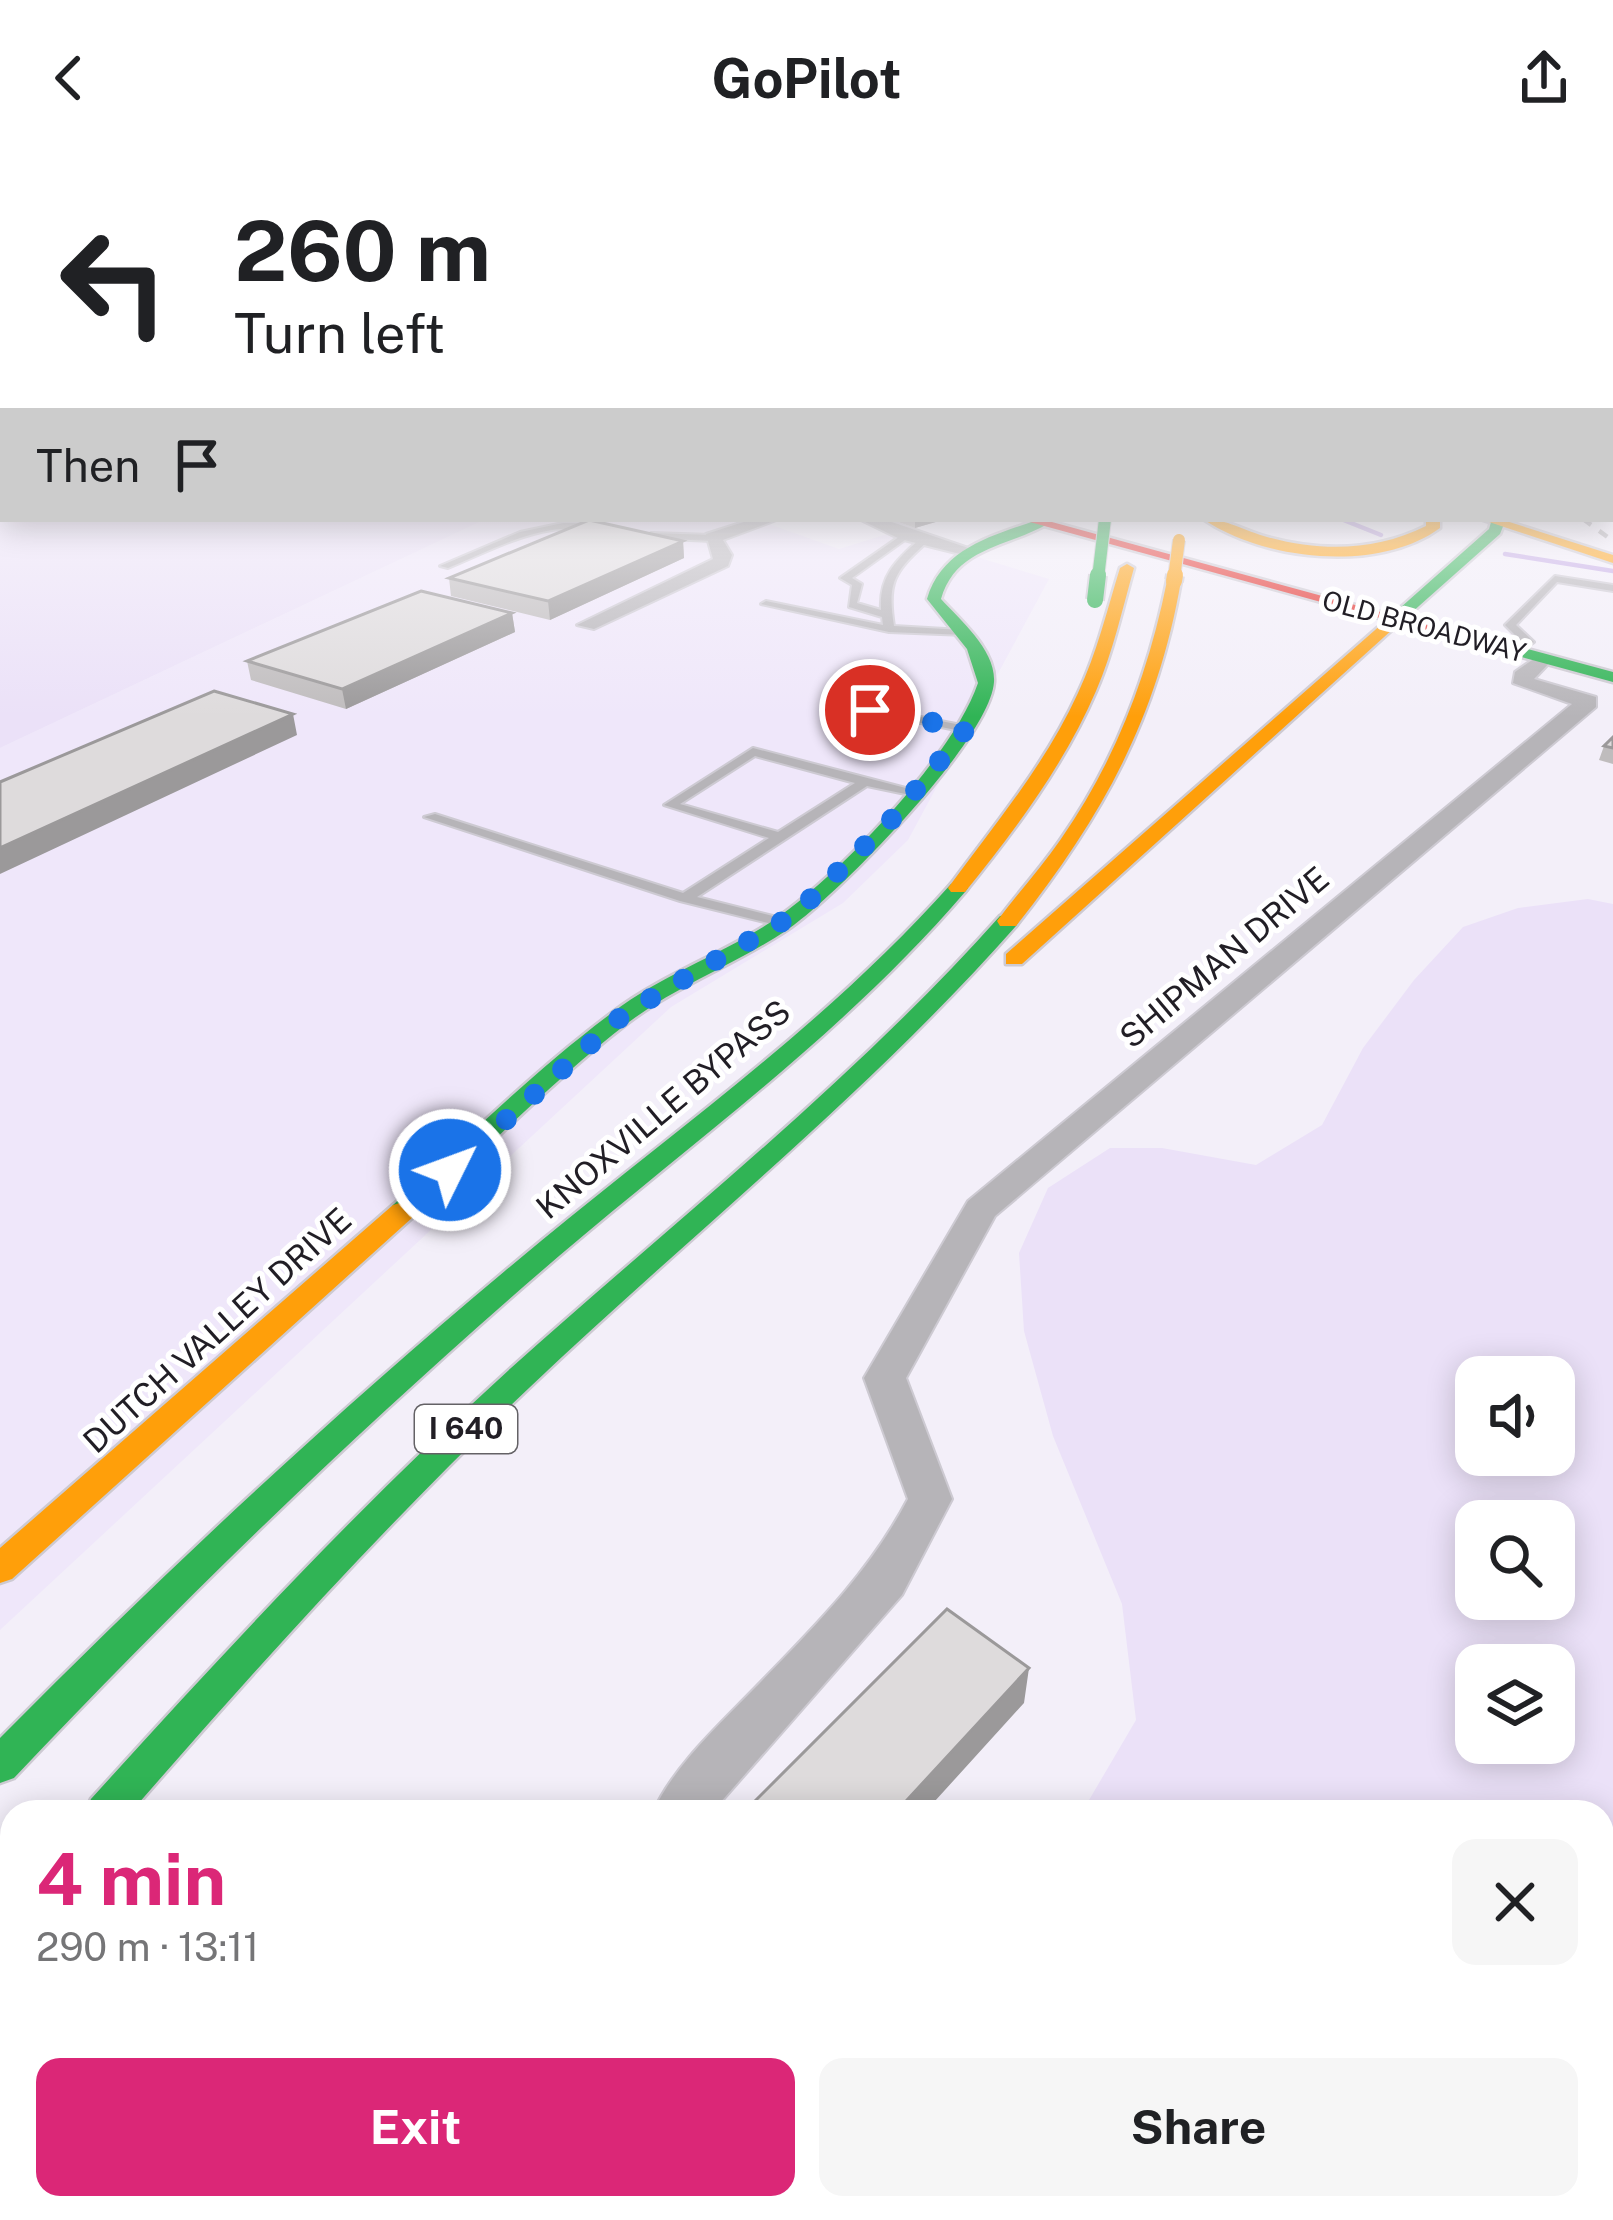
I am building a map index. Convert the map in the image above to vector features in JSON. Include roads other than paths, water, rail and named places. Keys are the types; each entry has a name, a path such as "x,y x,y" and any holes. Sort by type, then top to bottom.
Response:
{"main road":[{"path":"968,551 1027,524"},
{"name":"OLD BROADWAY","path":"1046,524 1613,677"},
{"path":"913,896 972,831 1020,765 1071,674 1095,600 1104,524"},
{"name":"KNOXVILLE BYPASS","path":"0,1765 188,1575 351,1420 565,1236 761,1077 901,951 994,847 1063,748 1104,662 1137,524"},
{"path":"1222,524 1254,538 1348,550 1390,547 1420,538 1433,524"},
{"path":"858,1077 1043,937 1396,619 1506,527"},
{"path":"1506,527 1613,547"},
{"path":"1506,527 1613,559"},
{"name":"I 640","path":"116,1800 230,1672 463,1432 858,1077 929,1009 1012,917 1121,759 1156,674 1181,529"},
{"name":"DUTCH VALLEY DRIVE","path":"0,1569 624,1014 795,914 915,792 966,729 986,688 985,669 934,599 936,582 968,551"},
{"path":"820,989 884,929"},
{"path":"549,1213 600,1172"}],"street":[{"path":"586,625 721,562 723,555 712,538 754,524"},
{"path":"881,524 968,551"},
{"name":"SHIPMAN DRIVE","path":"1528,655 1524,683 1600,705"},
{"name":"SHIPMAN DRIVE","path":"691,1800 889,1576 930,1499 885,1378 981,1209 1600,705"}],"lane":[{"path":"445,566 541,526 578,524"},
{"path":"587,524 625,531"},
{"path":"645,535 712,538"},
{"path":"889,629 883,590 914,538"},
{"path":"886,615 852,605 857,584 845,578 914,538"},
{"path":"1528,655 1529,642 1510,625 1555,579 1613,588"},
{"path":"766,604 889,629 962,633"},
{"path":"870,710 966,729"},
{"path":"777,836 670,805 753,752 915,792"},
{"path":"685,898 865,782"},
{"path":"430,817 685,898 780,922"}],"waterway":[{"path":"1354,524 1381,535"},
{"path":"1505,554 1613,571"}],"railway":[{"path":"1590,524 1613,541"}]}
